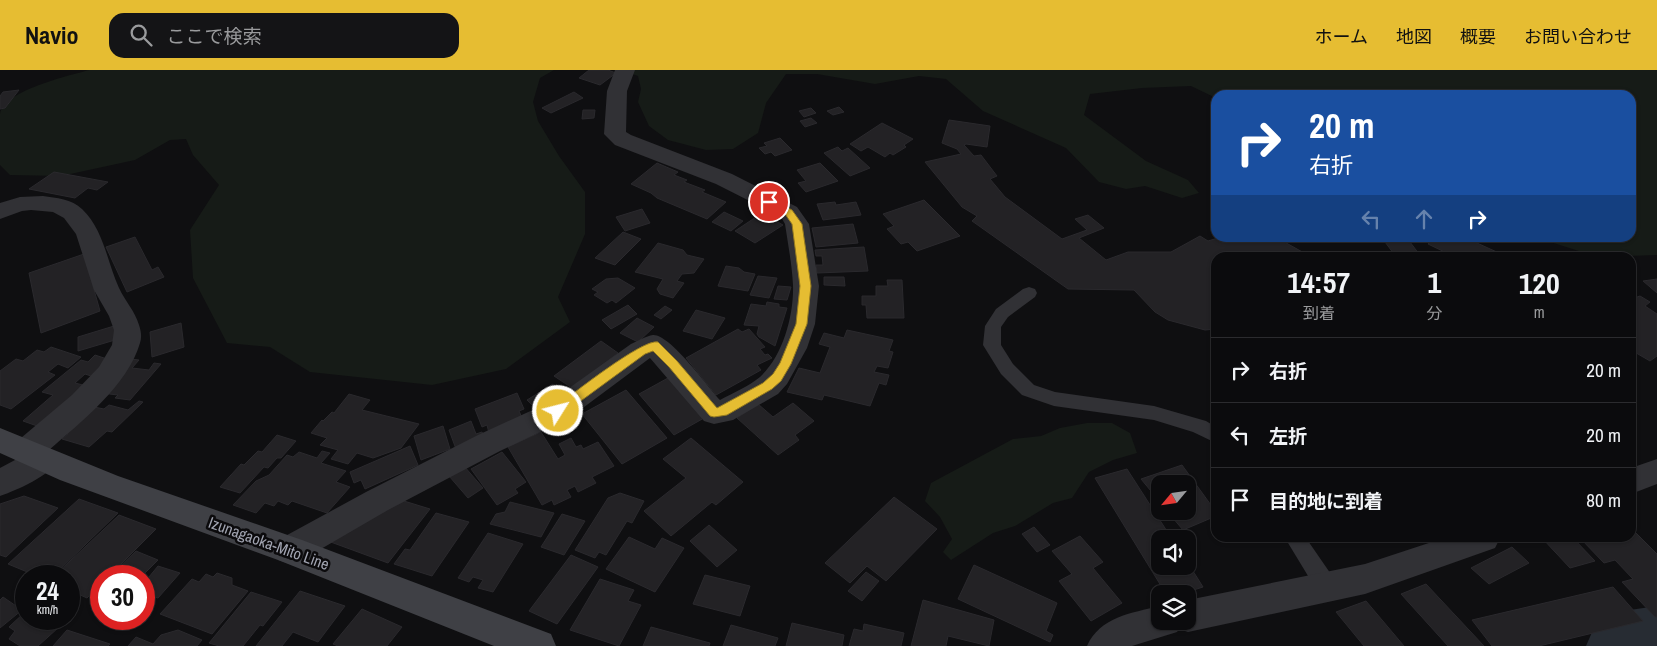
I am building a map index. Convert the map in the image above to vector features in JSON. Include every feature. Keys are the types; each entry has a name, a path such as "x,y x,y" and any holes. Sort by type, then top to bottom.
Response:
{"main road":[{"name":"Izunagaoka-Mito Line","path":"23,451 290,550 487,628 538,646"}],"street":[{"path":"290,550 377,501 490,443 558,411 641,351 654,345 673,364 714,413 723,412 768,386 777,378 793,348 802,324 806,286 797,224 794,218 782,208 724,179 623,140 615,134 617,91 625,70"},
{"path":"0,212 15,204 32,202 51,203 71,211 85,224 107,290 127,322 127,344 114,367 87,397 23,451 0,483"},
{"path":"1636,479 1657,471"},
{"path":"1196,614 1365,579 1472,542"},
{"path":"1105,646 1108,642 1130,630 1151,625"}],"lane":[{"path":"1030,292 1002,313 993,326 992,345 1007,369 1028,390 1054,399 1154,413 1199,426 1211,433"},
{"path":"1298,542 1327,587"}],"shaded area":[{"path":"89,70 554,70 540,78 533,102 538,121 559,156 585,192 585,234 558,297 570,322 506,369 432,385 310,372 270,347 227,343 193,278 190,230 219,185 193,155 186,139 170,140 135,160 61,176 10,175 0,165 0,114 4,105 38,85"},
{"path":"621,70 1657,70 1657,255 1636,256 1636,252 1582,252 1550,242 1636,242 1636,90 1211,90 1211,96 1191,86 1142,88 1090,94 1084,115 1146,161 1188,180 1199,193 1182,198 1145,186 1126,189 1099,182 1066,148 983,111 946,79 919,76 875,84 817,74 786,74 766,103 758,133 733,149 706,150 668,140 649,126 638,102 641,89 638,76"},
{"path":"1087,423 1112,423 1130,433 1137,453 1113,460 1089,472 1072,498 1053,503 1015,526 993,533 951,560 943,552 952,539 940,517 925,501 931,483 1013,439 1041,436 1060,428"}],"building":[{"path":"589,70 608,70 616,73 600,85 579,78"},
{"path":"19,90 5,108 0,109 0,96 3,92"},
{"path":"574,92 583,98 551,113 542,108"},
{"path":"839,107 844,112 833,115 827,111"},
{"path":"811,108 816,113 804,117 799,111"},
{"path":"583,110 595,110 594,118 582,119"},
{"path":"811,118 817,123 805,127 800,121"},
{"path":"949,120 990,126 987,147 964,145 974,156 981,155 997,176 990,179 1005,197 1062,239 1087,230 1075,219 1088,215 1104,228 1079,238 1106,260 1128,252 1171,252 1200,236 1208,241 1211,240 1211,242 1285,242 1302,252 1211,252 1211,329 1205,330 1168,320 1155,312 1134,290 1068,289 972,221 977,216 962,207 925,162 961,154 957,149 942,143"},
{"path":"882,123 913,139 904,145 906,147 893,155 890,153 885,157 868,147 861,151 850,144"},
{"path":"780,138 792,150 775,156 771,152 765,154 759,148 767,146 764,143"},
{"path":"838,147 842,151 848,148 870,168 850,176 824,153"},
{"path":"657,163 678,172 674,175 687,180 684,182 705,190 702,192 726,202 707,219 657,198 651,193 631,184"},
{"path":"820,163 838,181 806,192 798,183 806,181 797,170"},
{"path":"54,172 108,182 97,190 88,188 75,198 29,189"},
{"path":"924,200 960,236 917,251 908,242 901,244 887,229 894,226 883,214"},
{"path":"835,202 836,205 856,202 861,215 823,220 817,204"},
{"path":"642,209 650,223 625,231 616,217"},
{"path":"724,212 743,221 731,231 712,222"},
{"path":"762,213 783,225 755,243 735,231"},
{"path":"853,224 858,243 816,247 812,228"},
{"path":"623,232 641,239 615,265 595,258"},
{"path":"135,237 152,270 158,267 164,277 127,292 106,247"},
{"path":"1385,242 1410,242 1418,252 1392,252"},
{"path":"1430,242 1475,242 1497,252 1445,252 1428,244"},
{"path":"658,243 683,250 687,255 704,259 694,273 682,274 677,281 684,283 673,298 660,294 657,289 663,279 635,272"},
{"path":"864,247 868,271 817,273 816,265 823,265 822,256 816,256 815,250"},
{"path":"84,254 100,311 41,333 29,273"},
{"path":"726,266 739,268 744,272 755,274 748,291 718,286"},
{"path":"758,276 777,278 769,298 750,295"},
{"path":"824,277 844,277 845,286 824,285"},
{"path":"618,278 635,288 616,303 612,300 607,303 594,295 598,292 592,289 606,279"},
{"path":"1657,279 1657,293 1643,281"},
{"path":"887,280 902,280 904,318 867,318 866,305 862,305 862,296 876,296 876,286 888,286"},
{"path":"778,286 791,287 787,300 774,299"},
{"path":"1640,296 1650,302 1645,306 1657,314 1657,356 1650,361 1636,353 1636,297"},
{"path":"767,302 779,304 779,307 787,308 775,346 759,337 757,334 759,326 744,325 751,304 766,306"},
{"path":"628,305 637,314 611,329 602,320"},
{"path":"665,306 672,310 661,319 654,315"},
{"path":"696,310 725,318 712,339 683,331"},
{"path":"637,318 654,327 638,342 620,333"},
{"path":"181,323 184,347 152,357 150,332"},
{"path":"114,326 115,340 78,351 78,337"},
{"path":"738,329 742,332 749,329 765,347 760,349 765,355 768,354 772,358 757,365 761,370 716,395 686,358"},
{"path":"847,330 893,340 889,351 893,352 888,368 877,366 874,372 889,375 886,385 879,383 870,406 824,395 822,400 787,392 799,368 820,373 830,347 819,344 824,333 844,338"},
{"path":"601,341 618,353 572,388 554,376"},
{"path":"51,347 81,357 68,368 58,364 48,372 55,375 11,409 0,405 0,371 16,359 23,361 37,350 44,352"},
{"path":"95,355 110,360 91,376 85,374 75,383 87,386 40,427 23,421 53,395 42,392 81,360 88,362"},
{"path":"131,359 139,360 132,368 149,370 154,363 161,364 130,400 115,398 118,395 101,393"},
{"path":"668,378 704,418 674,435 639,394"},
{"path":"553,384 564,394 538,411 527,400"},
{"path":"626,390 667,438 622,464 582,414"},
{"path":"517,393 524,409 519,411 523,420 489,433 487,425 482,427 475,409"},
{"path":"349,394 370,400 362,410 419,424 401,448 373,458 357,453 348,464 331,459 338,450 320,445 327,438 311,433 322,420 332,412 334,413"},
{"path":"139,401 143,402 112,432 107,431 89,447 62,439 68,434 64,433 94,407 104,409 109,405 128,410"},
{"path":"793,403 814,421 795,435 799,440 778,455 737,418 758,404 773,417"},
{"path":"471,421 476,434 482,432 485,438 456,449 449,430"},
{"path":"443,426 450,449 421,460 414,436"},
{"path":"541,432 558,459 565,455 559,444 571,438 576,447 581,445 583,449 598,442 614,466 592,477 596,483 578,492 575,486 567,490 571,497 554,505 552,500 542,505 508,447"},
{"path":"277,435 296,441 281,458 277,458 268,468 264,467 240,493 220,487 241,464 244,465 258,451 262,452"},
{"path":"691,438 743,482 716,505 712,502 671,536 644,511 686,478 663,459"},
{"path":"410,446 418,465 365,489 361,480 354,483 350,472"},
{"path":"322,451 330,453 321,463 346,471 336,482 350,487 327,513 292,501 288,505 278,501 274,506 265,503 256,513 233,505 256,481 269,475 287,455 293,457 299,452 317,458"},
{"path":"502,452 526,482 515,489 518,493 497,505 471,469"},
{"path":"1182,465 1189,475 1153,475"},
{"path":"464,466 483,488 468,498 449,476"},
{"path":"1127,469 1151,506 1151,520 1160,520 1166,530 1151,530 1151,569 1095,478"},
{"path":"1151,476 1151,491 1141,479"},
{"path":"1196,484 1211,505 1211,518 1183,530 1175,520 1196,520"},
{"path":"620,493 644,501 632,523 627,521 606,555 599,552 595,558 575,550 608,498"},
{"path":"24,496 58,508 6,557 0,555 0,504"},
{"path":"894,497 937,529 886,581 867,566 850,583 825,563"},
{"path":"79,499 118,513 64,565 15,565 15,567 8,564"},
{"path":"404,501 430,509 388,563 328,541"},
{"path":"510,502 554,513 541,537 490,524 496,514 505,512"},
{"path":"436,513 469,522 432,576 394,564 405,549 410,550"},
{"path":"562,514 585,521 564,555 541,547"},
{"path":"119,515 156,529 120,565 90,565 90,595 87,598 80,595 80,565 66,565"},
{"path":"709,525 737,550 717,567 690,541"},
{"path":"1034,527 1050,545 1037,552 1022,534"},
{"path":"488,533 523,544 493,592 478,588 483,580 473,577 469,582 458,578"},
{"path":"1636,533 1657,554 1657,617 1622,582 1633,579 1615,560 1604,563 1584,542 1636,542"},
{"path":"1080,536 1103,562 1093,568 1122,603 1091,621 1059,581 1072,574 1052,551"},
{"path":"629,537 655,549 662,538 684,548 655,592 606,569"},
{"path":"1546,542 1577,542 1595,561 1570,568"},
{"path":"1512,547 1529,563 1489,584 1471,568"},
{"path":"136,551 158,560 153,565 121,565"},
{"path":"571,555 598,567 557,624 529,611"},
{"path":"974,565 1057,603 1046,631 1053,635 1050,642 958,599"},
{"path":"158,566 180,573 158,598 155,597 155,570"},
{"path":"866,572 879,581 862,601 848,591"},
{"path":"217,573 232,578 232,585 248,591 212,634 160,614 192,579 199,582 206,574 213,577"},
{"path":"705,575 750,586 740,616 693,604"},
{"path":"1154,575 1196,575 1203,587 1196,589 1196,585 1160,585"},
{"path":"600,579 634,590 628,601 641,605 619,646 570,630"},
{"path":"1426,584 1484,646 1448,646 1401,594"},
{"path":"1613,587 1643,621 1539,646 1492,646 1472,620"},
{"path":"300,591 345,606 318,642 293,632 282,646 256,646"},
{"path":"251,592 282,602 263,626 260,625 243,646 219,646 209,643"},
{"path":"3,597 15,605 15,616 0,628 0,600"},
{"path":"923,600 994,620 989,646 948,636 946,646 911,646"},
{"path":"1366,601 1404,646 1364,646 1336,612"},
{"path":"362,609 402,627 387,646 338,646 333,644"},
{"path":"15,621 15,630 56,630 38,646 20,646 9,639 15,631 9,627"},
{"path":"792,623 844,635 842,646 786,646"},
{"path":"864,624 904,633 901,646 849,646 854,629 863,631"},
{"path":"731,625 778,638 775,646 723,646"},
{"path":"651,627 710,643 709,646 643,646"},
{"path":"67,630 110,644 108,646 53,646"},
{"path":"178,630 202,640 197,646 128,646 136,637 153,644 161,635"}],"waterway":[{"path":"1623,646 1657,641"}],"route":[{"path":"558,411 641,351 654,345 673,364 714,413 723,412 768,386 777,378 786,364 802,324 806,286 797,224 789,212 769,202"}]}
